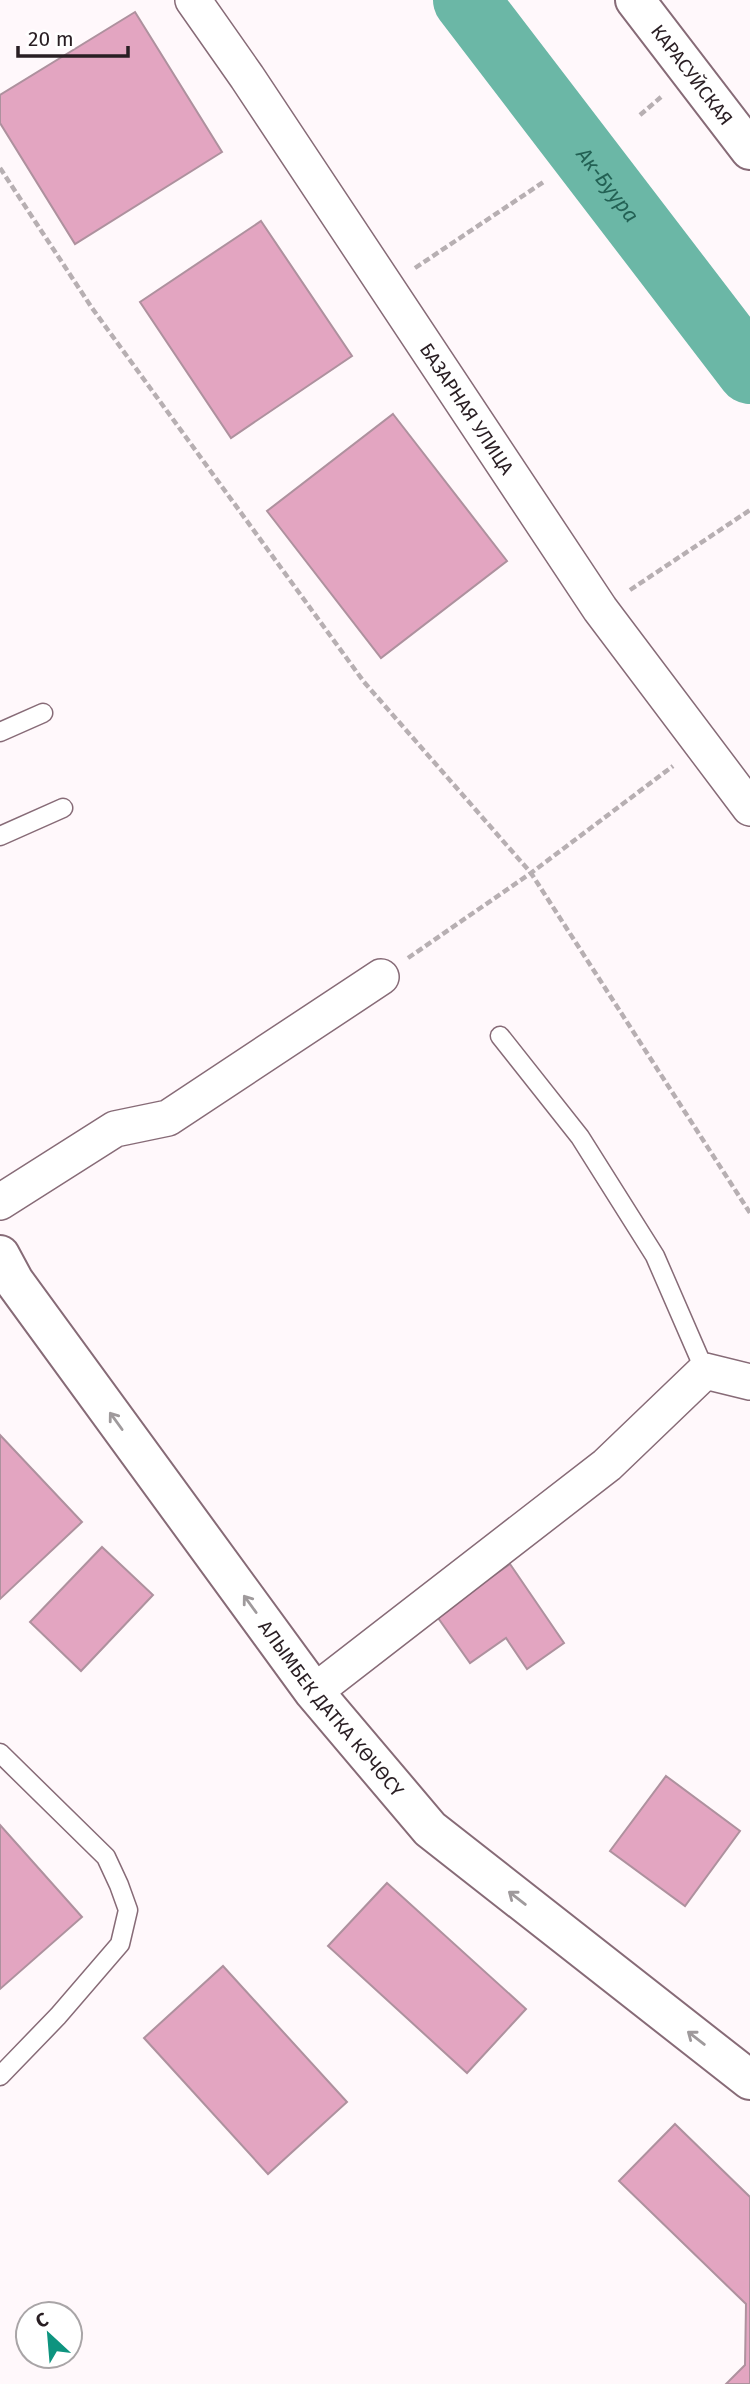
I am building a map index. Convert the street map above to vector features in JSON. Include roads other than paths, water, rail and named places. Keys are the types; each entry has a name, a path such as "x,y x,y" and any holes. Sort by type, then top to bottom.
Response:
{"main road":[{"name":"КАРАСУЙСКАЯ","path":"635,0 750,150"},
{"name":"АЛЫМБЕК ДАТКА КӨЧӨСҮ","path":"5,1276 314,1692 430,1829 750,2080"}],"street":[{"name":"БАЗАРНАЯ УЛИЦА","path":"193,0 247,77 600,609 750,808"},
{"path":"0,1202 115,1129 167,1118 381,977"},
{"path":"314,1692 607,1465 705,1371 750,1382"}],"lane":[{"path":"0,732 43,713"},
{"path":"0,836 63,807"},
{"path":"500,1036 580,1137 655,1256 705,1371"},
{"path":"0,1753 106,1857 128,1910 120,1944 58,2016 0,2076"}],"waterway":[{"name":"Ак-Буура","path":"466,0 750,371"}]}
